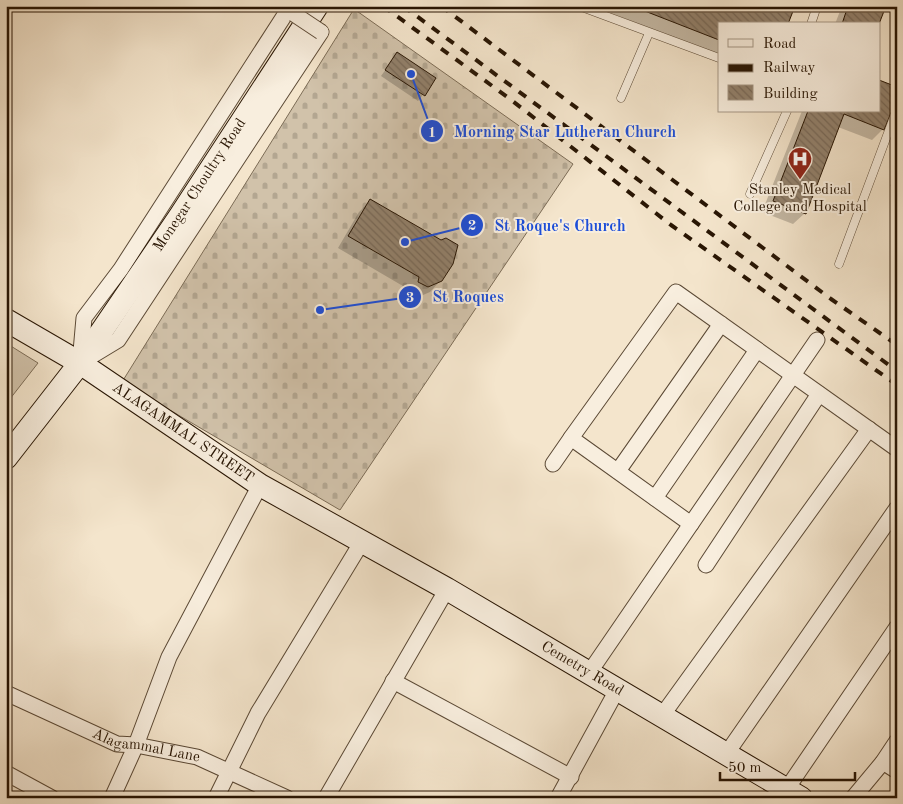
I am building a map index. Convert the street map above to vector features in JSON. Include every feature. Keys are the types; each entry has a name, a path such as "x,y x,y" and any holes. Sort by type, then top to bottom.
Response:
{"main road":[{"name":"Monegar Choultry Road","path":"6,458 80,363 186,208 317,6"},
{"name":"ALAGAMMAL STREET","path":"6,320 80,363 260,485 363,540"},
{"name":"Cemetry Road","path":"363,540 661,717 727,753 790,795"}],"street":[{"path":"288,10 321,32 118,340 80,363 84,318 121,269 226,109 288,10"},
{"path":"553,464 676,292 897,449"},
{"path":"618,471 721,324"},
{"path":"589,674 817,340"},
{"path":"655,498 757,350"},
{"path":"706,564 819,394"},
{"path":"661,717 869,429"},
{"path":"571,438 692,524"},
{"path":"112,798 136,745 170,657 260,485"},
{"path":"727,753 897,508"},
{"path":"216,798 258,713 363,540"},
{"path":"326,798 447,589"},
{"path":"790,795 897,627"},
{"path":"394,681 571,777"},
{"path":"558,798 617,690"},
{"name":"Alagammal Lane","path":"6,693 118,744 136,745 198,757 287,798"},
{"path":"853,798 883,762 897,741"},
{"path":"883,762 897,771"},
{"path":"6,773 52,798"}],"lane":[{"path":"579,6 718,58"},
{"path":"812,22 817,6"},
{"path":"622,98 649,33"},
{"path":"839,264 897,109"},
{"path":"750,194 787,112"}],"green space":[{"path":"354,9 573,164 340,510 122,382"},
{"path":"6,343 38,363 6,404"}],"building":[{"path":"632,6 795,6 789,22 718,22 718,40"},
{"path":"848,6 886,6 880,22 843,22"},
{"path":"397,52 436,78 425,96 385,70"},
{"path":"880,80 897,87 897,98 884,130 844,114 806,214 773,201 808,112 880,112"},
{"path":"370,199 441,240 446,238 458,245 453,264 442,281 428,287 418,282 419,277 348,236"}],"railway":[{"path":"383,6 510,99 671,225 897,385"},
{"path":"403,6 897,371"},
{"path":"441,6 831,299 897,345"}],"place":[{"name":"Morning Star Lutheran Church","path":"411,74"},
{"name":"Stanley Medical College and Hospital","path":"800,180"},
{"name":"St Roque's Church","path":"405,242"},
{"name":"St Roques","path":"320,310"}]}
